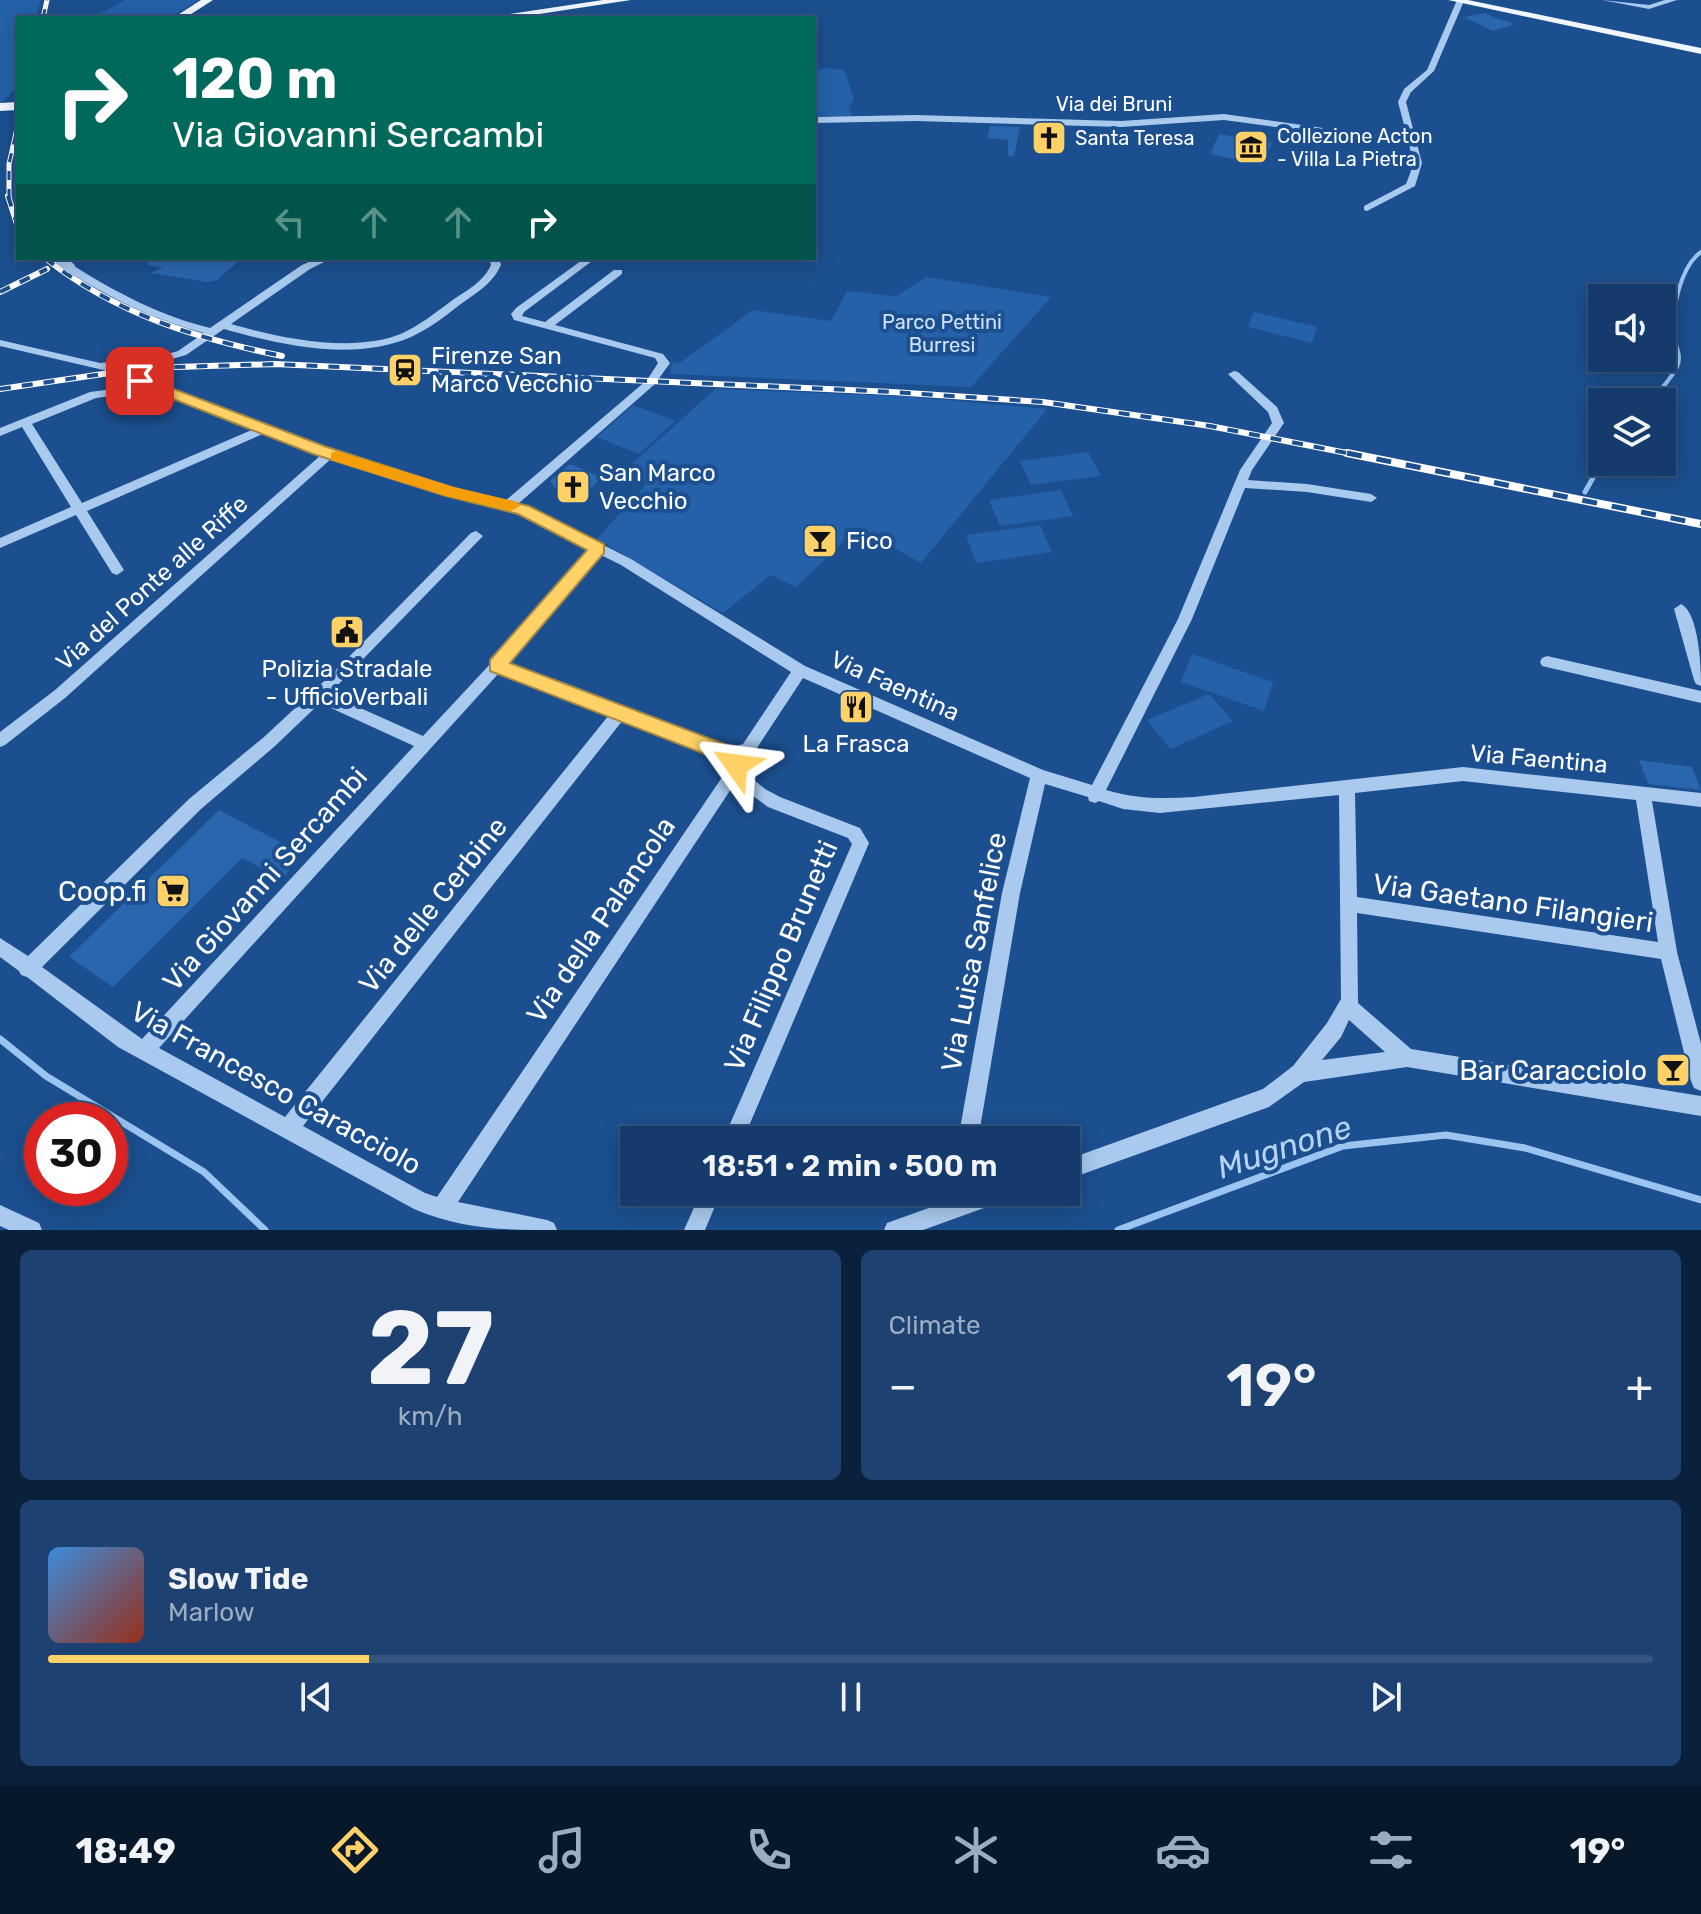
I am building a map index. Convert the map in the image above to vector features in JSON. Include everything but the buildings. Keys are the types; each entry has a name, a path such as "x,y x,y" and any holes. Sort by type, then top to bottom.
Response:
{"main road":[{"path":"181,16 208,0"},
{"path":"503,16 626,0"},
{"path":"1457,1 1701,51"}],"street":[{"path":"1606,0 1649,7 1673,0"},
{"path":"1367,208 1410,186 1418,163 1402,115 1403,98 1430,71 1457,1"},
{"name":"Via dei Bruni","path":"816,120 916,118 1106,124 1224,117 1412,143"},
{"path":"61,260 127,303 165,319 286,341 391,340 430,321 473,291 493,273 495,260"},
{"path":"113,369 169,358 316,260"},
{"path":"306,267 322,260"},
{"path":"509,505 651,382 664,363 659,356 518,318 516,314 520,310 588,260"},
{"path":"547,326 618,272"},
{"name":"Via Faentina","path":"0,343 113,369 261,430 330,454 451,492 509,505 598,549 800,670 1039,775 1095,796 1168,806 1470,774 1701,800"},
{"path":"1095,796 1185,619 1243,484 1246,470 1278,420 1273,410 1234,374"},
{"path":"0,432 94,395 133,388 159,389"},
{"path":"25,422 117,570"},
{"path":"0,543 261,430"},
{"name":"Via del Ponte alle Riffe","path":"0,741 108,652 330,454"},
{"path":"1243,484 1307,488 1371,498"},
{"path":"27,969 195,804 216,791 319,696 476,536"},
{"name":"Via Giovanni Sercambi","path":"144,1050 497,666 598,549"},
{"path":"1681,609 1701,680"},
{"path":"1547,662 1701,697"},
{"path":"497,666 619,714 732,764"},
{"name":"Via della Palancola","path":"441,1209 732,764 748,749 800,670"},
{"path":"319,696 425,744"},
{"name":"Via delle Cerbine","path":"289,1128 619,714"},
{"name":"Via Filippo Brunetti","path":"732,764 745,786 762,797 854,833 861,843 739,1126"},
{"name":"Via Luisa Sanfelice","path":"970,1126 1011,893 1039,775"},
{"path":"1080,1165 1269,1097 1300,1073 1348,1007 1347,787"},
{"path":"1643,794 1668,952 1701,1081"},
{"name":"Via Gaetano Filangieri","path":"1349,904 1668,952"},
{"name":"Via Francesco Caracciolo","path":"0,946 27,969 144,1050 421,1202 441,1209 547,1230"},
{"path":"1348,1007 1407,1058"},
{"path":"1300,1073 1407,1058 1701,1106"},
{"path":"694,1230 705,1206"},
{"path":"894,1230 946,1206"},
{"path":"0,1215 32,1230"}],"green space":[{"path":"0,0 41,0 36,16 16,16 16,88 0,104"},
{"path":"125,0 199,0 172,16 96,16"},
{"path":"816,70 844,70 854,99 849,108 852,116 816,116"},
{"name":"Parco Pettini Burresi","path":"926,277 1051,297 971,387 670,374 672,363 681,362 753,310 831,321 847,291 896,296"},
{"path":"1254,312 1317,327 1312,343 1248,327"},
{"name":"Parco Pettini Burresi","path":"715,389 899,396 1047,409 921,563 883,542 851,534 796,587 771,575 723,613 597,539 646,484 633,463"},
{"path":"633,405 675,421 639,454 597,437"},
{"path":"1088,452 1101,476 1031,485 1020,461"},
{"path":"1061,490 1073,516 1000,526 989,500"},
{"path":"1040,525 1052,552 976,563 966,535"},
{"path":"1192,654 1273,682 1264,711 1181,682"},
{"path":"1209,694 1233,721 1170,749 1147,720"}],"waterway":[{"path":"1662,388 1678,363 1673,327 1678,291 1688,268 1701,252"},
{"path":"1585,492 1594,476"},
{"name":"Mugnone","path":"0,1039 46,1076 204,1172 265,1230"},
{"name":"Mugnone","path":"1118,1230 1343,1146 1446,1135 1525,1148 1701,1200"}],"railway":[{"path":"43,16 47,0"},
{"path":"9,198 9,164 16,133"},
{"path":"8,196 16,221"},
{"path":"48,260 72,278 128,309 188,332 282,356"},
{"path":"0,292 47,269"},
{"path":"0,389 144,368 275,364 892,392 1043,402 1210,426 1355,455"},
{"path":"1347,453 1355,455"},
{"path":"1355,455 1701,524"}],"slow traffic":[{"path":"337,456 451,492 511,506"}],"place":[{"name":"Santa Teresa","path":"1049,138"},
{"name":"Collezione Acton - Villa La Pietra","path":"1251,147"},
{"name":"Firenze San Marco Vecchio","path":"405,370"},
{"name":"San Marco Vecchio","path":"573,487"},
{"name":"Fico","path":"820,541"},
{"name":"Polizia Stradale - UfficioVerbali","path":"347,632"},
{"name":"La Frasca","path":"856,707"},
{"name":"Coop.fi","path":"173,891"},
{"name":"Bar Caracciolo","path":"1673,1070"}],"route":[{"path":"140,381 319,450 451,492 523,510 598,549 497,666 730,755 736,765"}]}
